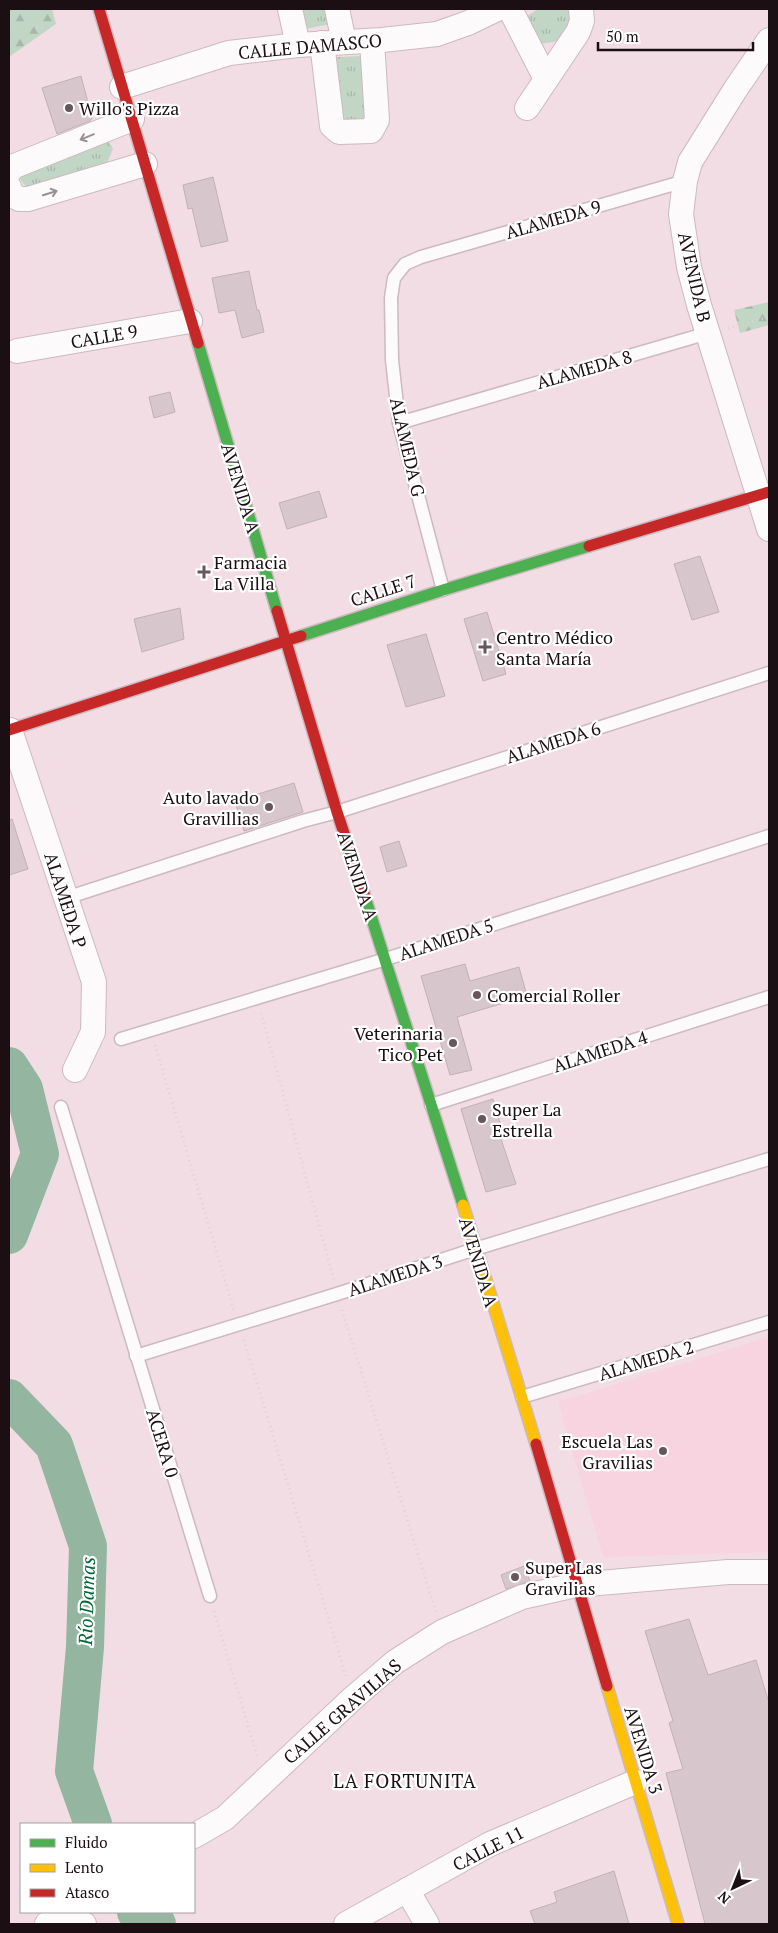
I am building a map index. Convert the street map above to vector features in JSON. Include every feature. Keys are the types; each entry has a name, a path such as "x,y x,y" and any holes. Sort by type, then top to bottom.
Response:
{"street":[{"name":"AVENIDA A","path":"99,9 337,812 386,959 522,1397 576,1585"},
{"path":"290,9 298,45"},
{"path":"337,9 333,43 332,126 339,132 371,131 377,120 372,41"},
{"name":"CALLE DAMASCO","path":"122,87 229,53 298,45 372,41 437,34 468,23 497,9"},
{"path":"510,9 546,79"},
{"path":"527,108 578,32 582,21 581,9"},
{"name":"AVENIDA B","path":"769,40 690,162 685,180 681,214 689,267 708,333 764,493 769,529"},
{"path":"9,172 12,167 132,119"},
{"path":"9,187 10,193 19,199 28,199 145,164"},
{"name":"CALLE 9","path":"17,351 190,321"},
{"name":"CALLE 7","path":"9,730 443,590 764,493"},
{"name":"ALAMEDA P","path":"9,730 94,982 93,1032 74,1070"},
{"name":"CALLE GRAVILIAS","path":"195,1835 224,1818 353,1698 395,1662 442,1632 522,1598 576,1585 728,1572 769,1572"},
{"name":"AVENIDA 3","path":"576,1585 678,1924"},
{"name":"CALLE 11","path":"346,1924 490,1844 635,1782"},
{"path":"407,1890 427,1924"}],"lane":[{"name":"ALAMEDA 9","path":"421,256 685,180"},
{"name":"ALAMEDA G","path":"421,256 405,264 394,278 391,298 392,360 399,423 443,590"},
{"name":"ALAMEDA 8","path":"399,423 708,333"},
{"name":"ALAMEDA 6","path":"337,812 769,673"},
{"path":"66,898 303,820 337,812"},
{"name":"ALAMEDA 5","path":"121,1039 386,959 769,836"},
{"name":"ALAMEDA 4","path":"431,1105 769,997"},
{"name":"ACERA 0","path":"61,1107 210,1596"},
{"name":"ALAMEDA 3","path":"136,1356 769,1159"},
{"name":"ALAMEDA 2","path":"522,1397 769,1322"}],"path":[{"path":"708,333 769,316"},
{"path":"258,999 338,1294 442,1632"},
{"path":"150,1029 353,1698"},
{"path":"210,1596 265,1780"}],"shaded area":[{"name":"Escuela Las Gravilias","path":"769,1337 769,1552 603,1557 558,1402"}],"green space":[{"path":"9,9 52,9 56,24 9,57"},
{"path":"301,9 327,9 330,24 306,29"},
{"path":"538,9 567,9 573,19 563,40 541,44 527,16"},
{"path":"362,56 365,122 341,123 337,57"},
{"path":"105,135 113,149 107,163 36,190 27,187 21,181 19,174"},
{"path":"769,302 769,325 740,333 734,310"}],"building":[{"name":"Willo's Pizza","path":"81,76 92,118 90,121 57,134 42,88"},
{"path":"213,177 228,241 201,247 192,208 188,209 183,185"},
{"path":"249,271 257,310 259,310 264,332 242,338 235,310 219,313 212,278"},
{"path":"170,392 175,412 154,418 149,397"},
{"path":"319,491 327,517 287,529 279,503"},
{"path":"700,556 719,612 692,620 674,564"},
{"path":"180,608 184,639 142,652 134,619"},
{"name":"Centro Médico Santa María","path":"487,612 506,674 483,681 464,619"},
{"path":"426,634 445,696 406,707 387,645"},
{"name":"Auto lavado Gravillias","path":"294,783 303,812 244,831 235,801"},
{"path":"12,819 28,869 9,875 9,820"},
{"path":"399,841 407,866 387,872 380,847"},
{"path":"465,964 470,981 519,967 527,996 457,1017 472,1070 450,1075 421,976"},
{"path":"493,1099 502,1129 498,1130 516,1184 486,1192 461,1109"},
{"name":"Super Las Gravilias","path":"524,1566 530,1581 506,1589 501,1575"},
{"path":"689,1619 708,1675 756,1660 769,1703 769,1924 705,1924 666,1773 683,1769 669,1723 673,1721 645,1631"},
{"path":"614,1871 629,1924 535,1924 530,1911 557,1902 554,1892"}],"waterway":[{"name":"Río Damas","path":"9,1066 24,1089 40,1154 9,1235"},
{"name":"Río Damas","path":"9,1398 54,1445 88,1546 85,1647 74,1771 93,1823"},
{"name":"Río Damas","path":"138,1913 157,1924"}],"traffic: fast":[{"path":"198,343 277,611"},
{"path":"301,636 443,590 589,546"},
{"path":"364,894 463,1205"}],"traffic: slow":[{"path":"463,1205 536,1444"},
{"path":"607,1686 678,1924"}],"traffic: jam":[{"path":"99,9 198,343"},
{"path":"589,546 769,492"},
{"path":"277,611 337,812 364,894"},
{"path":"9,730 301,636"},
{"path":"536,1444 607,1686"}],"place":[{"name":"Willo's Pizza","path":"69,108"},
{"name":"Farmacia La Villa","path":"204,572"},
{"name":"Centro Médico Santa María","path":"485,647"},
{"name":"Auto lavado Gravillias","path":"269,807"},
{"name":"Comercial Roller","path":"477,995"},
{"name":"Veterinaria Tico Pet","path":"453,1043"},
{"name":"Super La Estrella","path":"482,1119"},
{"name":"Escuela Las Gravilias","path":"663,1451"},
{"name":"Super Las Gravilias","path":"515,1577"}],"district":[{"name":"LA FORTUNITA","path":"405,1780"}]}
